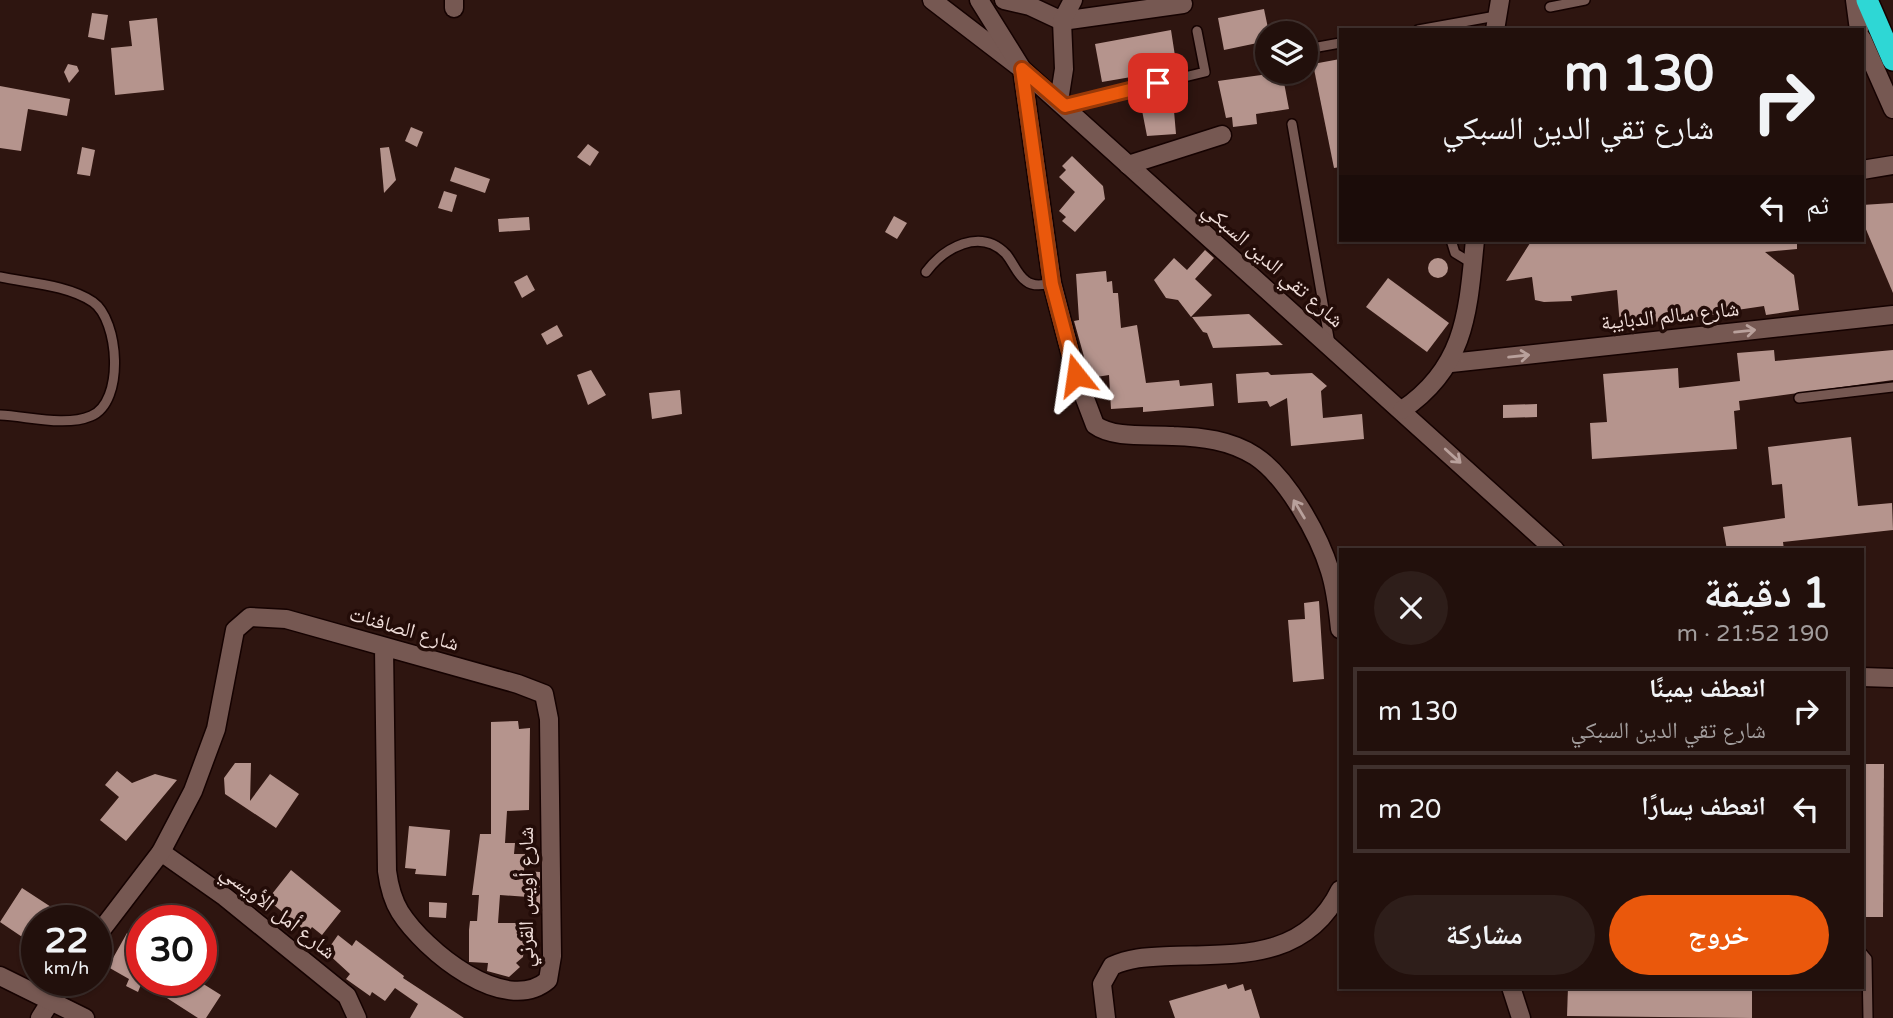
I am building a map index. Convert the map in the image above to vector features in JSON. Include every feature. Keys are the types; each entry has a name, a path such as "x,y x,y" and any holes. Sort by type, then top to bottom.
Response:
{"highway":[{"path":"1867,0 1893,60"}],"street":[{"path":"932,0 1022,69 1052,284 1085,403 1095,425 1112,432 1205,438 1239,448 1256,457 1281,480 1335,575 1339,618"},
{"name":"شارع تقي الدين السبكي","path":"979,0 1022,69 1553,548"},
{"path":"1004,0 1030,6 1062,21 1183,4"},
{"path":"1062,104 1062,21 1073,0"},
{"path":"1855,0 1859,28"},
{"path":"1864,44 1893,109"},
{"path":"1128,165 1222,135"},
{"path":"1864,170 1893,165"},
{"path":"1402,410 1434,384 1451,363 1466,306 1475,242"},
{"name":"شارع سالم الدبايبة","path":"1451,363 1893,315"},
{"name":"شارع الصافنات","path":"161,852 207,757 226,690 234,630 242,621 261,615 286,619 535,689 544,694 548,704"},
{"name":"شارع أويس القرني","path":"384,648 390,892 414,931 445,960 481,981 523,991 539,988 548,980 551,969 548,704"},
{"path":"1864,677 1893,678"},
{"path":"112,916 161,852"},
{"name":"شارع أمل الأويسي","path":"161,852 225,897 347,996 357,1018"},
{"path":"1106,1018 1102,984 1112,966 1138,957 1237,954 1268,949 1312,930 1332,906 1339,892"},
{"path":"0,975 85,1018"},
{"path":"1512,989 1521,1018"},
{"path":"40,1018 53,996"}],"lane":[{"path":"1550,7 1585,0"},
{"path":"1429,28 1497,15"},
{"path":"1062,104 1205,72 1197,32"},
{"path":"1318,47 1339,43"},
{"path":"1292,124 1331,346"},
{"path":"926,272 937,257 969,241 987,243 1004,252 1026,282 1038,286 1052,284"},
{"path":"1452,242 1455,253 1473,264"},
{"path":"0,277 54,288 93,302 105,314 115,371 112,391 104,405 91,416 67,420 0,415"},
{"path":"1798,398 1893,387"},
{"path":"1864,956 1867,960 1868,1018"}],"building":[{"path":"1264,9 1266,21 1255,21 1255,44 1224,50 1218,18"},
{"path":"92,13 108,15 104,40 88,37"},
{"path":"157,18 164,90 115,95 111,48 132,46 129,21"},
{"path":"1171,30 1177,69 1138,81 1137,76 1102,82 1095,44"},
{"path":"1339,59 1339,167 1334,168 1317,84 1318,63"},
{"path":"68,64 77,66 79,71 69,83 64,72"},
{"path":"1255,76 1255,84 1284,84 1289,109 1256,114 1257,124 1233,127 1232,117 1226,118 1218,81"},
{"path":"0,86 70,99 67,116 28,109 21,151 0,148"},
{"path":"1166,89 1168,112 1174,111 1176,134 1147,136 1139,95"},
{"path":"411,127 423,132 417,147 405,141"},
{"path":"588,144 599,152 590,166 577,157"},
{"path":"82,147 95,150 90,176 77,174"},
{"path":"389,147 396,180 384,193 380,148"},
{"path":"1072,156 1103,186 1105,199 1075,232 1062,221 1066,217 1059,211 1075,192 1059,177 1066,170 1062,166"},
{"path":"455,167 490,179 485,193 450,181"},
{"path":"444,191 457,195 452,212 438,208"},
{"path":"1893,203 1893,293 1864,225 1864,205"},
{"path":"894,216 907,223 897,239 885,232"},
{"path":"529,217 530,230 499,232 498,219"},
{"path":"1531,242 1797,242 1797,249 1765,252 1794,275 1799,310 1766,315 1764,306 1737,310 1738,315 1720,318 1720,314 1620,326 1617,290 1571,296 1572,301 1544,302 1535,300 1532,277 1506,281"},
{"path":"1205,250 1214,258 1195,279 1212,295 1191,317 1178,300 1166,298 1154,280 1174,258 1187,270"},
{"path":"1438,258 1445,261 1448,268 1445,275 1438,278 1431,275 1428,268 1431,261"},
{"path":"1106,271 1107,282 1112,281 1113,293 1118,293 1121,328 1137,325 1146,383 1179,380 1180,386 1212,383 1214,406 1143,412 1143,407 1111,409 1109,375 1090,378 1074,321 1079,320 1076,274"},
{"path":"527,275 535,290 522,298 514,282"},
{"path":"1388,278 1449,323 1427,352 1366,307"},
{"path":"1249,314 1283,345 1213,348 1207,333 1203,332 1192,317"},
{"path":"557,325 563,336 547,345 541,334"},
{"path":"1774,350 1775,361 1893,350 1893,380 1739,401 1740,410 1734,411 1737,449 1592,459 1590,423 1607,422 1603,374 1678,368 1679,388 1740,381 1737,353"},
{"path":"591,370 606,395 588,405 577,375"},
{"path":"1268,372 1271,375 1312,373 1327,386 1321,391 1323,418 1362,414 1364,439 1291,446 1287,398 1270,407 1267,401 1238,403 1236,374"},
{"path":"680,390 682,414 652,419 649,393"},
{"path":"1537,404 1537,417 1503,418 1503,405"},
{"path":"1851,437 1858,506 1892,503 1893,530 1783,542 1784,548 1727,548 1723,527 1785,518 1782,484 1772,485 1768,447"},
{"path":"1319,601 1324,679 1293,682 1288,620 1305,619 1304,603"},
{"path":"518,721 519,729 530,728 529,810 507,811 505,843 515,843 514,854 525,854 524,871 540,872 540,905 527,904 528,897 500,895 498,923 533,923 533,948 524,948 523,957 516,963 520,967 509,977 487,971 488,963 469,962 469,930 470,921 477,921 479,895 472,895 480,834 491,834 491,722"},
{"path":"235,763 251,763 250,801 270,774 299,794 276,828 225,794 224,778"},
{"path":"1864,764 1884,764 1883,917 1864,917"},
{"path":"117,771 132,783 155,774 177,780 126,841 100,820 119,797 105,785"},
{"path":"409,826 450,830 446,876 415,874 416,869 405,868"},
{"path":"291,870 341,911 322,935 312,927 308,933 274,905 278,900 272,894"},
{"path":"22,888 48,905 21,905 21,936 0,922"},
{"path":"429,902 447,903 446,918 429,917"},
{"path":"126,935 126,977 112,969 112,960"},
{"path":"338,935 352,946 356,940 404,976 403,978 464,1018 410,1018 418,1004 395,988 385,1001 372,992 370,996 346,979 350,974 326,952"},
{"path":"1226,984 1228,989 1243,984 1245,991 1251,989 1260,1018 1175,1018 1169,1001"},
{"path":"1568,989 1752,989 1752,1018 1567,1016"},
{"path":"217,992 221,995 206,1018 198,1018 164,996 217,996"}],"route":[{"path":"1076,375 1052,284 1022,69 1065,106 1158,83"}]}
